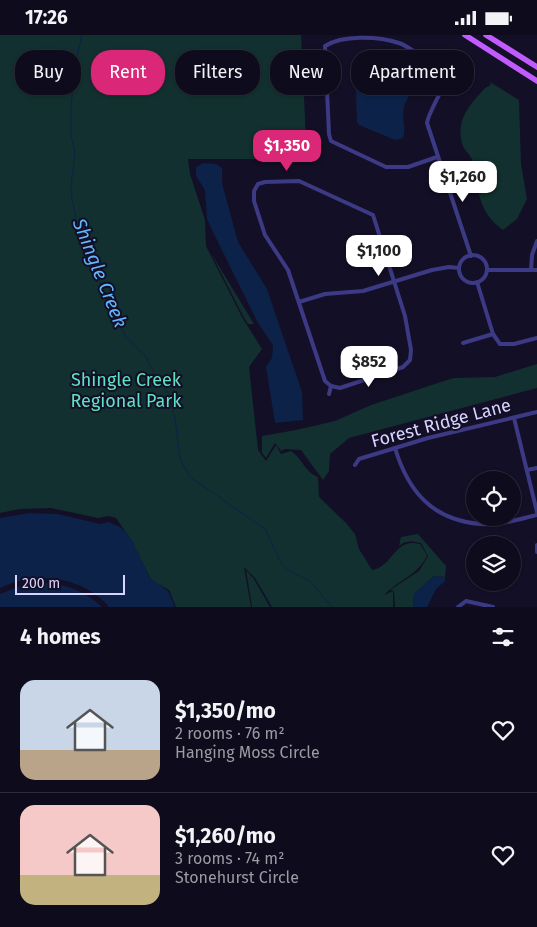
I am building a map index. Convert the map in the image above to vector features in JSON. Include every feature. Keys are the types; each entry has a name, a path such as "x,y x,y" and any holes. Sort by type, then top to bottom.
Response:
{"main road":[{"path":"465,35 537,81"},
{"path":"486,35 537,67"}],"street":[{"path":"437,157 408,167 386,167 331,141 328,134 325,46 330,40 337,37 360,36 379,38 401,44 437,66 446,79 444,87 429,113 427,123 471,255"},
{"path":"300,181 373,215 395,283 411,350 410,360 403,367 340,387 331,386 325,381 288,270 265,235 258,216 254,191 258,185 265,182 300,181"},
{"path":"531,270 532,255 537,241"},
{"path":"471,255 483,260 487,270 484,278 471,283 464,279 460,268 463,260 471,255"},
{"path":"299,302 325,294 363,291 395,283 432,270 449,267 460,268"},
{"path":"487,270 537,270"},
{"path":"477,282 493,335 500,344 507,345 537,338"},
{"path":"462,343 493,335"},
{"path":"330,395 331,386"},
{"name":"Forest Ridge Lane","path":"354,465 359,459 395,448 537,412"},
{"path":"395,448 402,470 413,488 426,503 444,515 457,520 481,525 501,523 537,513 514,418"},
{"path":"527,470 537,468"},
{"path":"537,545 537,552"},
{"path":"458,607 466,601 470,601 494,607"}],"green space":[{"name":"Shingle Creek Regional Park","path":"0,35 301,35 302,50 270,50 270,95 304,95 307,159 188,159 190,174 205,220 206,246 242,317 262,349 249,367 258,450 266,461 276,445 281,454 291,451 309,471 318,477 319,497 355,534 359,549 372,570 385,563 399,548 411,543 420,544 427,555 424,562 384,595 393,591 393,607 272,607 255,578 244,567 251,607 176,607 169,590 151,580 131,540 116,518 108,516 98,518 51,508 20,509 0,513"},
{"path":"490,82 519,100 521,164 527,199 517,219 503,230 494,223 484,208 478,191 473,162 465,150 461,136 461,124 466,112 483,90 491,85"},
{"path":"211,253 254,324 248,324 243,316"},
{"path":"537,364 537,388 349,438 330,454 329,471 323,480 301,450 285,449 281,451 275,443 266,458 262,453 262,436 335,421 371,405 454,378 495,377"},
{"path":"418,534 446,566 445,577 434,576 414,594 413,607 395,607 394,591 390,590 419,571 428,556 421,543 409,542 399,546 401,537"},
{"path":"246,570 254,579 270,607 252,607"}],"water":[{"path":"356,95 410,95 404,107 403,138 395,140 359,125 357,122"},
{"path":"203,163 216,164 222,168 222,183 238,242 267,289 302,392 303,420 275,423 266,367 272,358 273,345 258,323 207,219 205,190 196,176 196,167"},
{"path":"29,513 58,514 100,524 109,522 120,527 128,534 134,544 149,577 168,591 175,607 109,607 86,589 58,579 29,579 0,588 0,518"},
{"path":"434,576 445,577 445,581 436,589 427,607 413,607 414,594"},
{"path":"45,583 61,585 76,590 102,607 0,607 0,594 23,585"}],"waterway":[{"name":"Shingle Creek","path":"82,35 74,71 71,108 71,135 75,153 71,186 72,198 77,224 109,305 125,335 146,357 158,380 169,394 175,419 180,459 190,477 265,529 282,565 289,571 310,581 332,607"}]}
